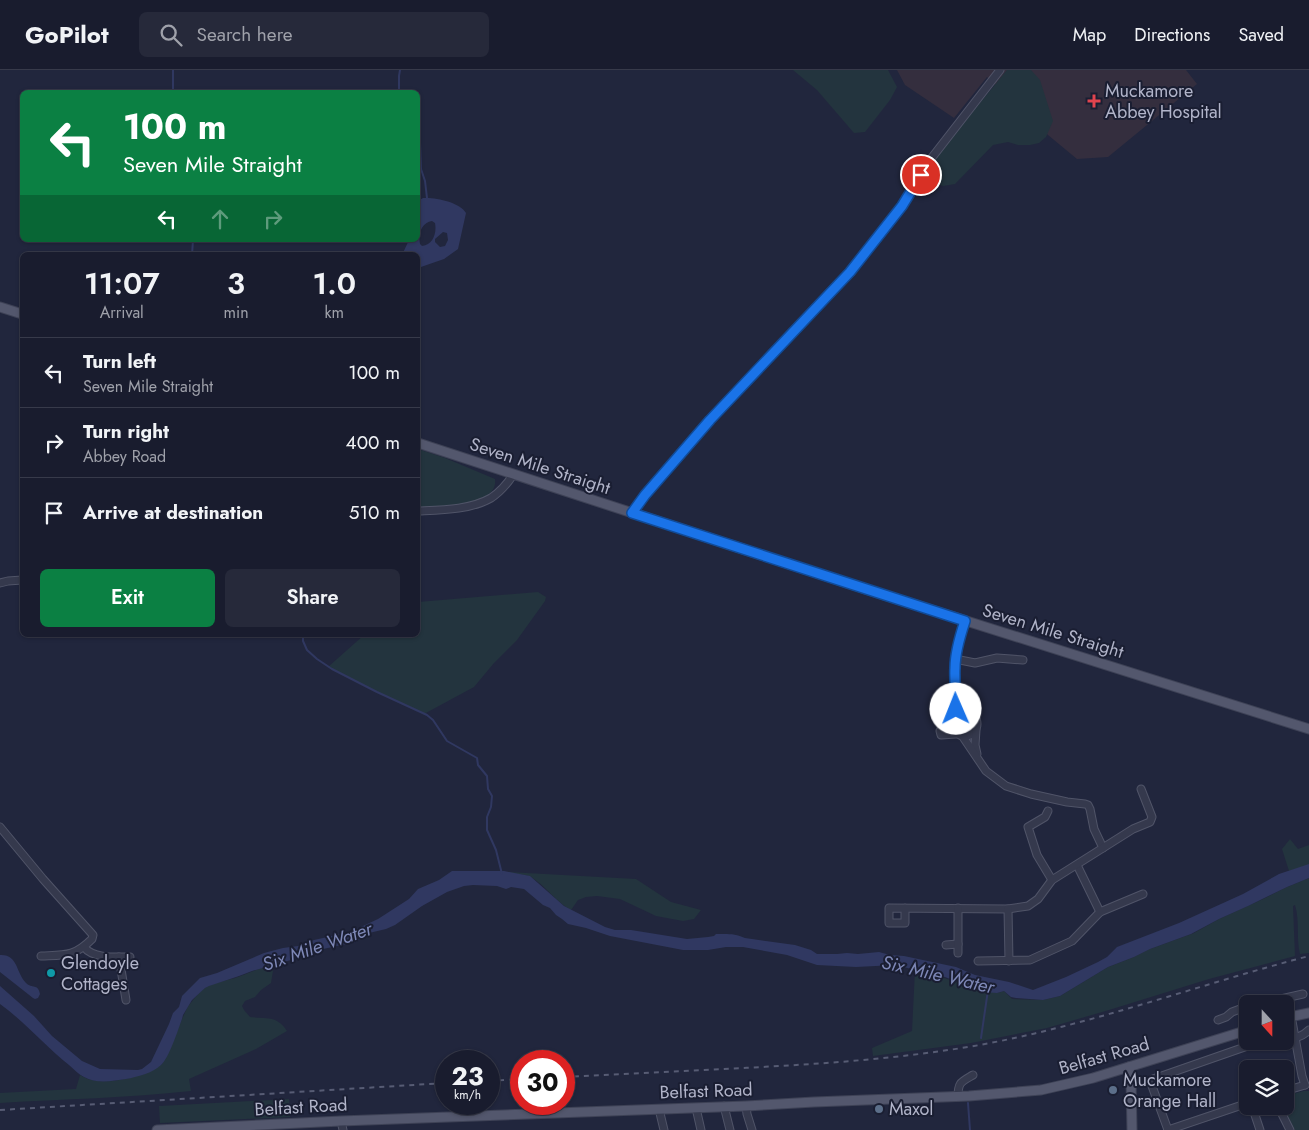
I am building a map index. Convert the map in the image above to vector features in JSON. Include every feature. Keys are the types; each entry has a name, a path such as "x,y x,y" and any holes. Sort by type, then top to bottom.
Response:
{"main road":[{"path":"0,307 20,313"},
{"name":"Seven Mile Straight","path":"420,444 965,621 1309,729"},
{"path":"1294,1016 1309,1013"},
{"name":"Belfast Road","path":"157,1130 342,1126 1012,1093 1041,1090 1093,1078 1239,1033"},
{"path":"1129,1067 1132,1130"}],"street":[{"path":"632,513 645,495 710,420 850,272 902,206 935,153 1000,70"},
{"path":"420,511 454,508 483,502 501,490 514,475"},
{"path":"0,584 20,580"},
{"path":"965,621 955,659 954,670 957,695 954,731 960,735 990,774 1011,789 1067,802 1086,804 1090,808 1092,824 1103,848"},
{"path":"955,659 974,663 997,658 1023,660"},
{"path":"957,695 976,719 975,745 978,759"},
{"path":"971,714 962,712 940,731 941,735 971,735 976,730"},
{"path":"905,908 1008,909 1034,903 1052,880 1133,829 1151,821 1152,817 1141,789"},
{"path":"1048,811 1045,817 1028,827 1037,855 1052,880"},
{"path":"0,827 91,933 92,939 74,953 41,956"},
{"path":"1077,865 1100,912"},
{"path":"978,960 1028,960 1076,938 1100,912 1143,894"},
{"path":"958,908 958,953"},
{"path":"1008,909 1009,960"},
{"path":"946,944 958,944"},
{"path":"84,947 90,953 130,957"},
{"path":"119,957 126,1000"},
{"path":"1294,997 1304,994"},
{"path":"1218,1020 1228,1019 1232,1012 1239,1009"},
{"path":"1296,1038 1309,1030"},
{"path":"1294,1032 1302,1076 1307,1086 1294,1089"},
{"path":"1239,1049 1153,1079 1152,1081 1152,1086 1168,1130 1239,1105"},
{"path":"958,1097 960,1083 973,1075"},
{"path":"724,1106 730,1130"},
{"path":"746,1106 752,1130"},
{"path":"696,1108 700,1130"},
{"path":"658,1109 664,1130"},
{"path":"1255,1115 1260,1130"},
{"path":"1282,1115 1290,1130"}],"shaded area":[{"path":"793,70 888,70 897,87 890,100 865,132 854,133 817,90"},
{"name":"Muckamore Abbey Hospital","path":"897,70 1186,70 1197,84 1108,157 1077,159 1048,135 987,77 954,118 905,85"},
{"path":"1007,70 1031,70 1040,80 1053,121 1046,137 1039,143 1030,145 1018,145 1008,142 993,145 955,184 943,186 934,183 930,172 934,162"},
{"path":"420,450 495,479 494,488 487,495 465,504 420,508"},
{"path":"538,592 546,597 517,640 474,687 424,714 328,667 362,637 420,637 420,602"},
{"path":"1290,839 1298,849 1309,845 1309,865 1289,871 1282,849"},
{"path":"507,872 636,879 671,902 701,910 694,919 683,921 656,916 620,899 597,896 578,900 571,910 531,877"},
{"path":"1309,878 1309,953 1300,954 1295,905 1293,906 1295,956 1209,979 1047,1028 971,1043 873,1056 872,1048 912,1031 915,970 997,993 1004,991 1012,999 1043,1000 1060,996 1108,967 1194,933 1219,919"},
{"path":"271,965 273,971 271,983 255,997 245,1001 242,1006 250,1017 275,1020 287,1031 256,1049 189,1079 191,1091 120,1097 0,1103 0,1093 76,1089 80,1075 88,1079 110,1081 133,1077 154,1069 162,1064 187,1008 202,990 208,986"},
{"path":"1309,1091 1309,1130 1295,1130 1288,1115 1294,1115 1294,1094"},
{"path":"289,1099 290,1117 160,1123 159,1106"}],"water":[{"path":"428,198 447,201 463,209 466,213 458,249 444,259 420,267 420,252 403,252 408,242 420,242 422,246 426,245 435,234 435,223 432,221 425,224 420,233 420,200","holes":["443,232 447,233 448,240 445,246 440,247 435,242 435,239"]},
{"name":"Six Mile Water","path":"1309,864 1309,878 1219,919 1191,934 1108,967 1060,996 1043,1000 1011,997 1004,991 997,993 984,992 945,977 895,965 856,967 817,965 787,955 743,947 683,950 610,936 568,924 524,889 473,885 447,892 422,906 395,925 369,933 356,942 323,949 205,988 192,1000 183,1015 173,1044 161,1065 154,1070 135,1077 121,1080 94,1081 84,1077 0,1004 0,986 34,1016 52,1036 82,1061 100,1069 142,1069 151,1062 173,1013 179,1007 182,996 200,978 217,973 264,953 350,932 378,919 409,899 418,889 439,880 452,871 504,871 530,876 564,906 605,927 615,930 631,930 687,939 727,934 795,945 817,954 879,952 956,967 975,975 1009,982 1033,990 1098,962 1107,957 1117,947 1179,923 1243,894 1279,874"},
{"path":"0,955 14,961 26,983 38,988 40,994 38,998 33,998 0,972"}],"waterway":[{"path":"173,70 173,90"},
{"path":"399,90 400,70"},
{"path":"420,142 421,169 427,198"},
{"path":"192,252 193,242"},
{"path":"303,637 307,650 317,659 332,669 377,692 427,715 433,720 447,741 477,758 478,765 487,776 488,789 492,796 491,807 487,817 487,830 496,850 502,874"},
{"name":"Six Mile Water","path":"981,1038 988,990"},
{"path":"968,1103 970,1130"}],"railway":[{"path":"575,1076 830,1063 887,1058 974,1046 1059,1028 1309,956"},
{"path":"500,1080 510,1080"},
{"path":"0,1110 435,1084"}],"place":[{"name":"Muckamore Abbey Hospital","path":"1094,101"},
{"name":"Glendoyle Cottages","path":"51,973"},
{"name":"Muckamore Orange Hall","path":"1113,1090"},
{"name":"Maxol","path":"879,1109"}],"route":[{"path":"921,175 892,220 850,272 710,420 645,495 632,513 965,621 955,659 956,709"}]}
